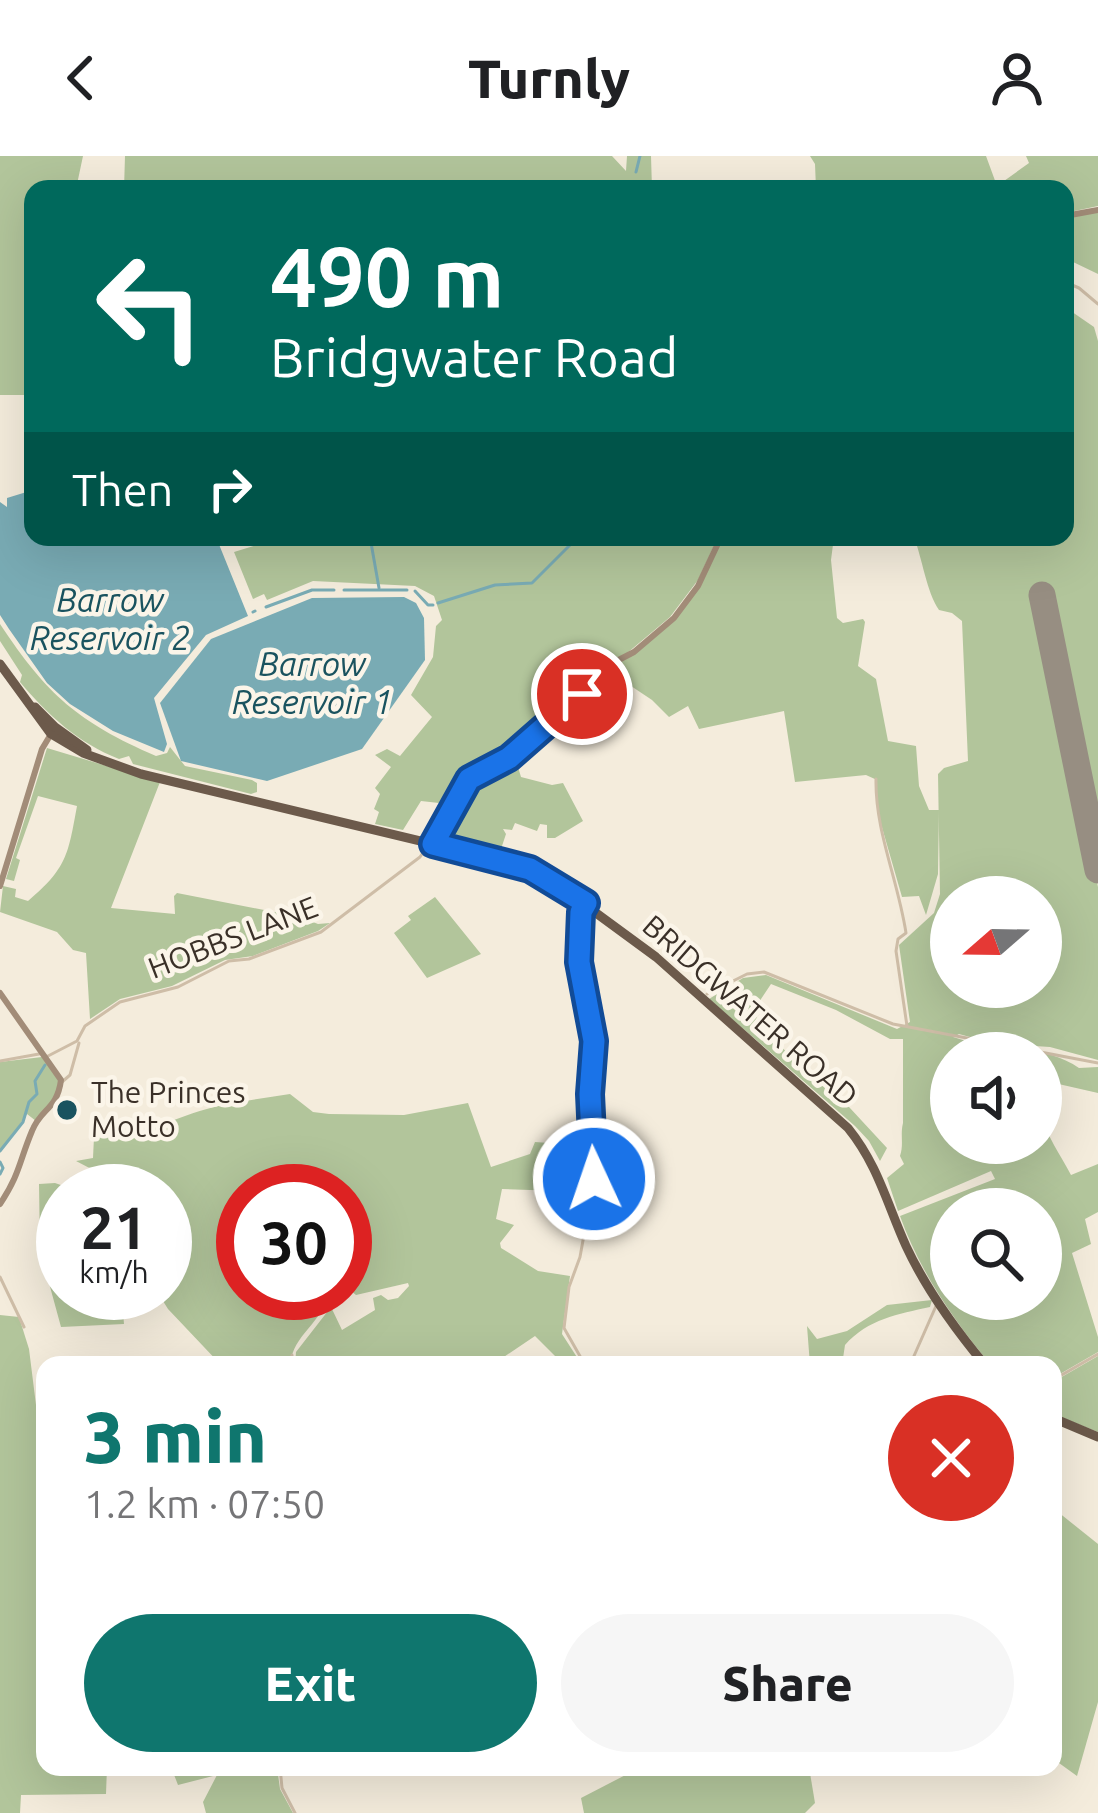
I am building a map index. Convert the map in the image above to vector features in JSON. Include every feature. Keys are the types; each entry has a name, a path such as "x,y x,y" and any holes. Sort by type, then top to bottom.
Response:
{"highway":[{"name":"BRIDGWATER ROAD","path":"0,664 74,748 141,774 530,869 586,903 656,957 834,1114 860,1143 881,1179 908,1251 930,1288"},
{"name":"BRIDGWATER ROAD","path":"20,692 44,717"},
{"path":"44,717 56,733"},
{"path":"44,717 88,751"},
{"name":"BRIDGWATER ROAD","path":"952,1320 978,1356"},
{"path":"1062,1422 1098,1437"}],"main road":[{"path":"431,843 469,779 512,757 607,666 634,652 674,618 698,586 717,546"},
{"path":"0,886 42,749 56,733"},
{"path":"0,993 56,1069 61,1083 56,1104 34,1126 23,1164 0,1204"}],"street":[{"path":"1074,286 1098,304"},
{"path":"876,779 875,808 906,933 898,939 896,951 908,1026"},
{"name":"HOBBS LANE","path":"0,1061 43,1055 78,1040 86,1026 120,1002 178,987 229,961 249,959 321,932 420,857 431,843"},
{"path":"579,1356 565,1333 569,1287 580,1257 594,1179 590,1094 594,1041 579,962 581,912 586,903"},
{"path":"700,998 747,974 764,973 892,1024 1098,1063"},
{"path":"61,1083 70,1075 78,1040"},
{"path":"0,1277 24,1327"},
{"path":"914,1356 930,1319"},
{"path":"1062,1375 1098,1354"},
{"path":"281,1776 295,1813"}],"green space":[{"path":"0,156 83,156 78,180 24,180 24,395 0,395"},
{"path":"125,156 612,156 626,171 627,156 651,156 652,180 124,180"},
{"path":"810,156 986,156 995,180 816,180"},
{"path":"1026,156 1098,156 1098,206 1074,211 1074,180 1005,180 1029,163"},
{"path":"1098,212 1098,274 1074,262 1074,216"},
{"path":"1074,313 1094,327 1098,341 1098,856 1045,595 1039,598 1098,887 1098,1060 1062,1050 1062,1032 930,1032 930,1164 1062,1164 1062,1159 1071,1175 1098,1164 1098,1212 1085,1219 1091,1244 1072,1253 1098,1337 1098,1352 1062,1373 1062,1356 984,1356 957,1320 1062,1320 1062,1188 972,1188 995,1179 991,1171 951,1188 930,1188 930,1197 898,1211 887,1178 904,1164 900,1156 903,1039 890,1039 836,1010 771,984 761,999 755,1025 837,1094 887,1148 880,1161 855,1126 709,999 743,978 766,975 897,1029 910,1022 899,945 930,917 930,1008 1062,1008 1062,876 940,876 938,774 968,761 962,621 939,610 917,546 1074,546"},
{"path":"253,546 714,546 698,580 670,617 626,654 603,664 505,758 466,777 448,804 421,801 403,830 375,824 380,794 375,788 391,767 375,755 387,749 400,756 432,717 411,695 433,657 436,626 442,620 434,596 415,586 313,581 267,600 264,594 253,599 234,552"},
{"path":"718,546 833,546 837,618 843,623 865,622 858,666 876,679 888,741 916,746 919,786 929,810 939,810 938,874 930,876 926,915 919,896 902,897 877,810 877,780 866,775 795,782 784,711 699,729 688,706 669,717 607,670 648,640 688,599"},
{"path":"0,624 49,688 85,718 156,756 170,747 185,766 252,780 257,792 133,764 129,756 119,759 77,736 20,682 22,675 0,641"},
{"path":"47,748 160,782 111,908 175,914 177,893 330,923 253,956 225,960 172,986 120,999 90,1019 86,953 73,950 57,932 0,912 3,886 16,889 15,897 28,901 51,879 68,849 77,806 38,796 16,858 20,860 14,881 6,879"},
{"path":"515,757 521,777 563,783 583,821 555,838 547,838 547,825 540,824 537,831 515,823 512,830 503,829 506,834 500,852 441,840 450,810 466,788"},
{"path":"435,897 481,954 427,978 394,933"},
{"path":"42,1057 59,1081 56,1099 36,1121 27,1114 0,1152 0,1062"},
{"path":"1062,1059 1079,1068 1098,1067 1098,1093 1062,1085"},
{"path":"290,1094 313,1112 329,1114 404,1115 468,1103 491,1167 530,1154 535,1142 591,1146 589,1192 502,1189 496,1219 514,1225 501,1248 538,1271 570,1276 562,1334 576,1356 555,1356 535,1336 505,1356 296,1356 321,1320 337,1320 342,1330 358,1320 372,1320 373,1298 398,1298 409,1286 372,1291 372,1164 216,1164 216,1320 315,1320 292,1356 212,1356 178,1320 192,1320 192,1164 76,1161 93,1158 94,1137 155,1127 214,1107"},
{"path":"930,1204 930,1278 917,1256 900,1216"},
{"path":"930,1300 930,1307 863,1329 845,1345 843,1356 809,1356 807,1326 817,1339 847,1331 887,1305"},
{"path":"0,1315 19,1317 29,1349 36,1405 36,1776 107,1776 106,1794 21,1795 20,1813 0,1813"},
{"path":"59,1320 124,1320 124,1324 61,1327"},
{"path":"1098,1356 1098,1432 1062,1418 1062,1377"},
{"path":"1062,1515 1098,1544 1098,1702 1077,1776 1062,1765"},
{"path":"174,1776 213,1776 178,1785"},
{"path":"216,1776 278,1776 293,1813 206,1813 203,1802"},
{"path":"624,1776 810,1776 815,1803 805,1813 584,1813 581,1798"}],"water":[{"name":"Barrow Reservoir 2","path":"24,493 24,546 220,546 248,616 206,635 154,698 167,744 164,752 113,731 70,704 47,683 0,615 0,502 7,507 7,498"},
{"name":"Barrow Reservoir 1","path":"404,597 416,603 424,618 425,660 362,749 267,781 181,761 160,703 211,639 312,598"}],"waterway":[{"path":"636,172 640,156"},
{"path":"372,546 379,588"},
{"path":"438,603 495,585 532,583 569,546"},
{"path":"266,607 312,590 334,590"},
{"path":"344,590 407,590"},
{"path":"415,591 433,605"},
{"path":"0,1151 23,1122 45,1065"},
{"path":"0,1162 0,1174"}],"runway":[{"path":"1042,595 1098,870"}],"place":[{"name":"The Princes Motto","path":"67,1110"}],"route":[{"path":"582,694 509,758 469,779 433,844 530,869 586,903 581,912 579,962 594,1041 590,1094 594,1179"}]}
